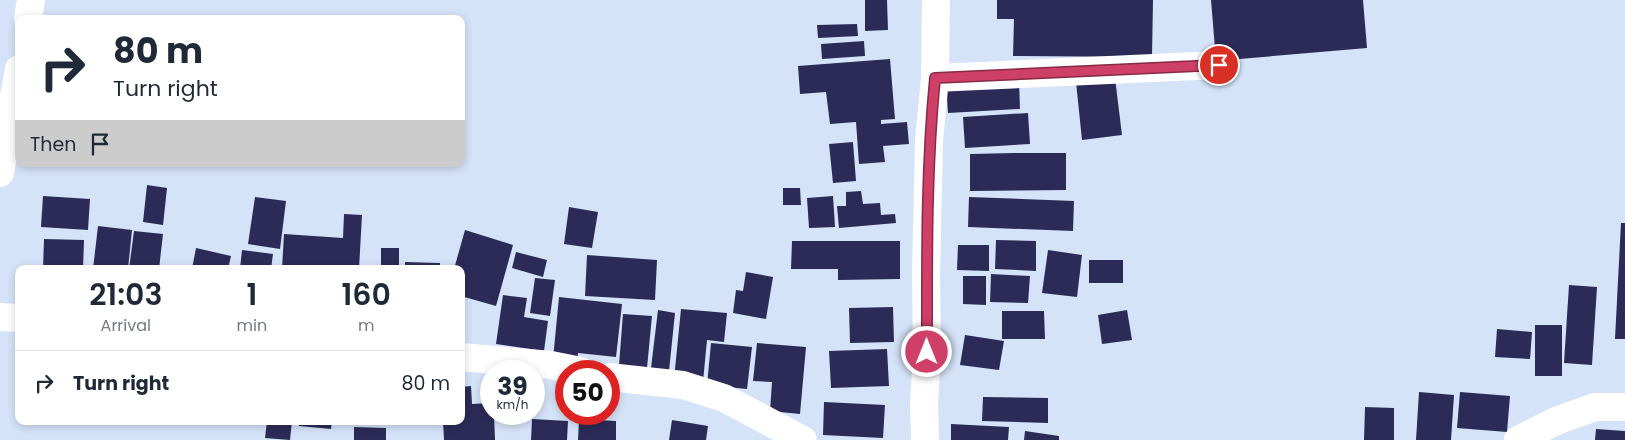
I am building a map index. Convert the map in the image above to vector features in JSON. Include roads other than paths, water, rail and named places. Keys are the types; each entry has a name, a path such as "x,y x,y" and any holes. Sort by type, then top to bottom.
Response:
{"street":[{"path":"29,15 31,0"},
{"path":"925,440 929,151 935,78 936,0"},
{"path":"935,78 1219,65"},
{"path":"0,173 15,91"},
{"path":"0,317 15,318"},
{"path":"465,357 555,365"},
{"path":"620,378 683,385 724,398 804,440"},
{"path":"1518,440 1556,421 1595,407 1625,407"}]}
